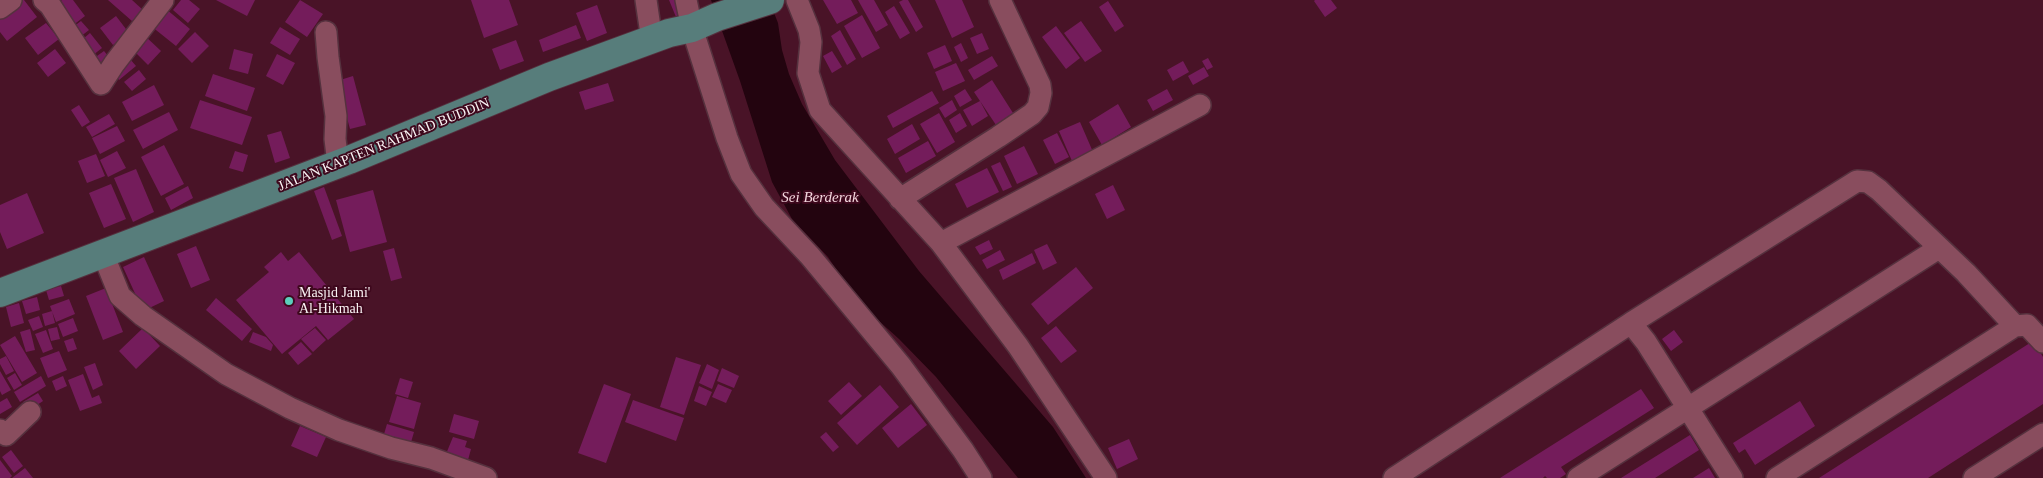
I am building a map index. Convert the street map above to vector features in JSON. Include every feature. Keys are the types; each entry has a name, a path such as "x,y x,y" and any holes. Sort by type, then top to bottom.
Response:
{"main road":[{"name":"JALAN KAPTEN RAHMAD BUDDIN","path":"0,293 215,213 549,77 652,41 669,33 770,0"}],"street":[{"path":"0,8 11,0"},
{"path":"50,2 101,84 163,0"},
{"path":"646,0 652,41"},
{"path":"686,0 704,23 727,138 741,174 764,207 810,256 901,366 981,478"},
{"path":"797,0 809,30 811,42 808,73 820,110 941,243 1018,346 1106,478"},
{"path":"900,199 1005,132 1032,114 1038,107 1041,94 1040,86 1000,0"},
{"path":"326,32 336,116 335,139 338,164"},
{"path":"941,243 1200,105"},
{"path":"1394,478 1631,323 1857,181 1868,182 1879,190 1966,273 2015,326"},
{"path":"1578,478 1939,248"},
{"path":"103,254 120,296 142,316 226,374 290,408 339,430 391,448 431,458 486,478"},
{"path":"1631,323 1646,342 1732,478"},
{"path":"1777,478 2015,326 2027,325 2043,342"},
{"path":"0,430 6,435 30,412"},
{"path":"1974,478 2043,434"}],"water":[{"name":"Sei Berderak","path":"711,0 769,0 778,23 782,50 789,74 802,104 835,160 919,271 1053,427 1086,478 1018,478 936,377 899,339 858,302 828,257 792,219 772,182 740,81"}],"building":[{"path":"21,0 24,0 37,17 7,41 0,32 0,16"},
{"path":"62,0 73,0 85,16 72,26 56,5"},
{"path":"108,0 132,0 143,10 132,21"},
{"path":"181,0 189,0 200,9 188,23 173,10"},
{"path":"216,0 255,0 247,16"},
{"path":"300,0 323,14 307,37 285,22"},
{"path":"471,0 509,0 518,25 484,38"},
{"path":"669,0 684,0 688,12 676,17"},
{"path":"823,0 851,0 858,13 837,24"},
{"path":"858,0 874,0 888,25 876,32"},
{"path":"908,0 923,27 916,32 899,2"},
{"path":"935,0 962,0 974,27 952,38"},
{"path":"1315,0 1331,0 1337,8 1325,17"},
{"path":"1108,1 1124,26 1115,32 1099,7"},
{"path":"597,5 607,33 587,41 576,13"},
{"path":"894,6 910,33 900,39 885,12"},
{"path":"166,9 190,29 176,46 151,26"},
{"path":"862,15 880,48 862,58 844,26"},
{"path":"116,16 129,33 113,45 100,28"},
{"path":"81,21 89,30 76,40 69,30"},
{"path":"1081,21 1102,51 1085,62 1064,33"},
{"path":"46,23 59,39 38,55 25,38"},
{"path":"576,25 581,38 543,52 539,40"},
{"path":"1056,26 1080,58 1066,69 1042,37"},
{"path":"280,27 300,39 290,55 270,43"},
{"path":"840,30 856,59 847,65 831,36"},
{"path":"195,32 209,46 192,63 178,49"},
{"path":"90,33 102,48 88,59 77,44"},
{"path":"982,33 989,49 977,54 970,38"},
{"path":"144,35 161,51 148,65 131,48"},
{"path":"516,40 524,61 500,70 492,49"},
{"path":"961,43 968,58 961,62 954,47"},
{"path":"945,45 952,61 934,69 927,53"},
{"path":"55,49 66,63 48,77 37,63"},
{"path":"234,49 253,54 248,74 229,69"},
{"path":"104,51 112,61 99,71 90,61"},
{"path":"832,51 842,67 832,73 823,56"},
{"path":"277,54 295,63 283,85 266,76"},
{"path":"992,56 998,66 974,80 968,70"},
{"path":"1208,58 1213,67 1207,70 1202,61"},
{"path":"130,59 136,66 119,80 113,72"},
{"path":"1183,61 1189,72 1173,81 1167,70"},
{"path":"956,63 965,81 943,91 935,72"},
{"path":"1204,67 1209,76 1193,85 1188,76"},
{"path":"139,70 146,79 132,91 124,82"},
{"path":"213,74 255,88 247,111 205,96"},
{"path":"353,76 366,125 350,129 337,81"},
{"path":"992,80 1013,113 996,125 974,92"},
{"path":"608,83 614,101 585,110 579,92"},
{"path":"154,85 164,105 132,121 122,102"},
{"path":"965,89 972,100 960,107 954,96"},
{"path":"1167,89 1173,100 1153,111 1147,100"},
{"path":"932,91 939,103 893,128 887,116"},
{"path":"200,100 252,117 242,145 190,128"},
{"path":"952,100 957,110 945,118 939,108"},
{"path":"980,101 988,116 972,126 963,110"},
{"path":"1118,104 1131,127 1102,145 1089,122"},
{"path":"79,105 90,122 82,127 71,110"},
{"path":"169,112 178,130 143,149 133,130"},
{"path":"939,113 955,142 937,153 920,124"},
{"path":"960,113 967,126 956,133 949,120"},
{"path":"109,114 115,124 92,137 86,127"},
{"path":"1080,122 1093,152 1072,161 1059,131"},
{"path":"912,124 920,139 895,154 887,139"},
{"path":"117,126 125,141 100,154 92,138"},
{"path":"281,131 290,158 275,163 267,135"},
{"path":"1057,133 1069,157 1055,164 1043,140"},
{"path":"928,141 936,156 906,173 898,158"},
{"path":"164,145 184,184 161,196 141,157"},
{"path":"1024,146 1038,174 1017,184 1004,156"},
{"path":"117,151 126,168 108,177 100,160"},
{"path":"235,151 248,155 243,172 229,168"},
{"path":"96,154 105,176 87,183 78,161"},
{"path":"1000,162 1012,187 1003,191 991,166"},
{"path":"987,168 999,192 967,208 955,184"},
{"path":"136,169 154,212 133,222 114,178"},
{"path":"111,184 126,219 104,228 89,193"},
{"path":"1113,185 1125,210 1107,219 1095,194"},
{"path":"188,186 193,198 171,210 165,198"},
{"path":"324,187 342,236 332,240 314,191"},
{"path":"373,190 387,242 350,252 336,200"},
{"path":"27,193 44,233 7,249 0,232 0,205"},
{"path":"989,240 993,249 980,255 975,247"},
{"path":"1047,244 1057,263 1043,270 1034,250"},
{"path":"196,246 210,280 191,288 177,254"},
{"path":"394,248 402,278 391,281 383,251"},
{"path":"1000,250 1005,260 987,269 982,260"},
{"name":"Masjid Jami' Al-Hikmah","path":"281,252 288,261 299,252 354,319 328,340 316,326 282,354 236,300 269,272 264,267"},
{"path":"1032,253 1036,263 1003,280 999,270"},
{"path":"144,257 164,301 143,311 123,267"},
{"path":"1076,267 1093,288 1048,325 1031,304"},
{"path":"61,286 64,296 49,300 46,290"},
{"path":"106,288 123,332 103,340 86,296"},
{"path":"37,297 40,310 26,314 22,301"},
{"path":"216,298 252,329 242,341 206,310"},
{"path":"69,299 75,314 56,322 50,306"},
{"path":"19,303 24,323 11,327 6,307"},
{"path":"52,311 55,323 45,326 42,314"},
{"path":"39,316 43,327 33,331 28,320"},
{"path":"73,318 78,331 63,337 58,324"},
{"path":"1056,326 1077,351 1061,363 1041,338"},
{"path":"57,327 60,339 51,341 48,329"},
{"path":"143,328 160,346 136,369 119,351"},
{"path":"315,328 326,340 313,352 301,339"},
{"path":"30,329 35,350 26,352 20,332"},
{"path":"46,330 53,349 43,353 35,334"},
{"path":"1674,330 1683,342 1671,351 1662,339"},
{"path":"253,332 266,337 273,345 271,351 249,342"},
{"path":"15,336 37,373 22,382 0,345"},
{"path":"73,338 77,349 68,352 64,341"},
{"path":"2033,341 2043,357 2043,404 1928,478 1819,478"},
{"path":"301,342 312,354 298,365 288,353"},
{"path":"59,351 67,370 48,378 40,358"},
{"path":"6,356 14,371 6,375 0,364 0,359"},
{"path":"676,357 701,365 684,415 660,407"},
{"path":"95,363 103,385 93,390 84,367"},
{"path":"707,364 719,370 712,389 699,383"},
{"path":"722,368 739,376 734,388 717,381"},
{"path":"0,371 11,390 2,395 0,391"},
{"path":"15,373 22,385 14,390 7,378"},
{"path":"83,374 92,398 99,395 102,403 80,411 68,380"},
{"path":"41,376 46,386 20,402 14,392"},
{"path":"63,376 67,386 56,391 52,381"},
{"path":"400,378 413,382 408,398 395,394"},
{"path":"849,382 862,396 841,415 828,401"},
{"path":"604,384 631,394 606,463 578,453"},
{"path":"718,384 732,390 726,403 712,397"},
{"path":"880,385 899,407 857,445 837,423"},
{"path":"699,386 712,392 706,406 694,401"},
{"path":"1641,389 1654,408 1561,467 1566,474 1560,478 1547,478 1545,476 1543,478 1500,478"},
{"path":"38,393 43,401 28,411 23,402"},
{"path":"397,396 421,403 414,429 389,422"},
{"path":"7,398 12,407 0,414 0,402"},
{"path":"633,400 684,418 676,441 625,422"},
{"path":"1800,401 1815,426 1755,465 1745,449 1739,453 1733,443"},
{"path":"911,404 927,425 898,448 882,428"},
{"path":"454,414 479,421 474,439 449,432"},
{"path":"387,424 414,432 409,449 382,441"},
{"path":"300,426 326,437 317,457 291,446"},
{"path":"826,432 839,447 833,452 820,437"},
{"path":"1690,435 1699,450 1655,478 1621,478"},
{"path":"453,437 467,441 465,447 471,449 468,460 446,454"},
{"path":"1129,439 1138,459 1117,469 1108,448"},
{"path":"11,450 23,466 14,473 2,457"},
{"path":"0,460 12,476 10,478 0,478"},
{"path":"25,468 33,478 12,478"},
{"path":"1709,468 1715,478 1693,478"}],"place":[{"name":"Masjid Jami' Al-Hikmah","path":"289,301"}]}
